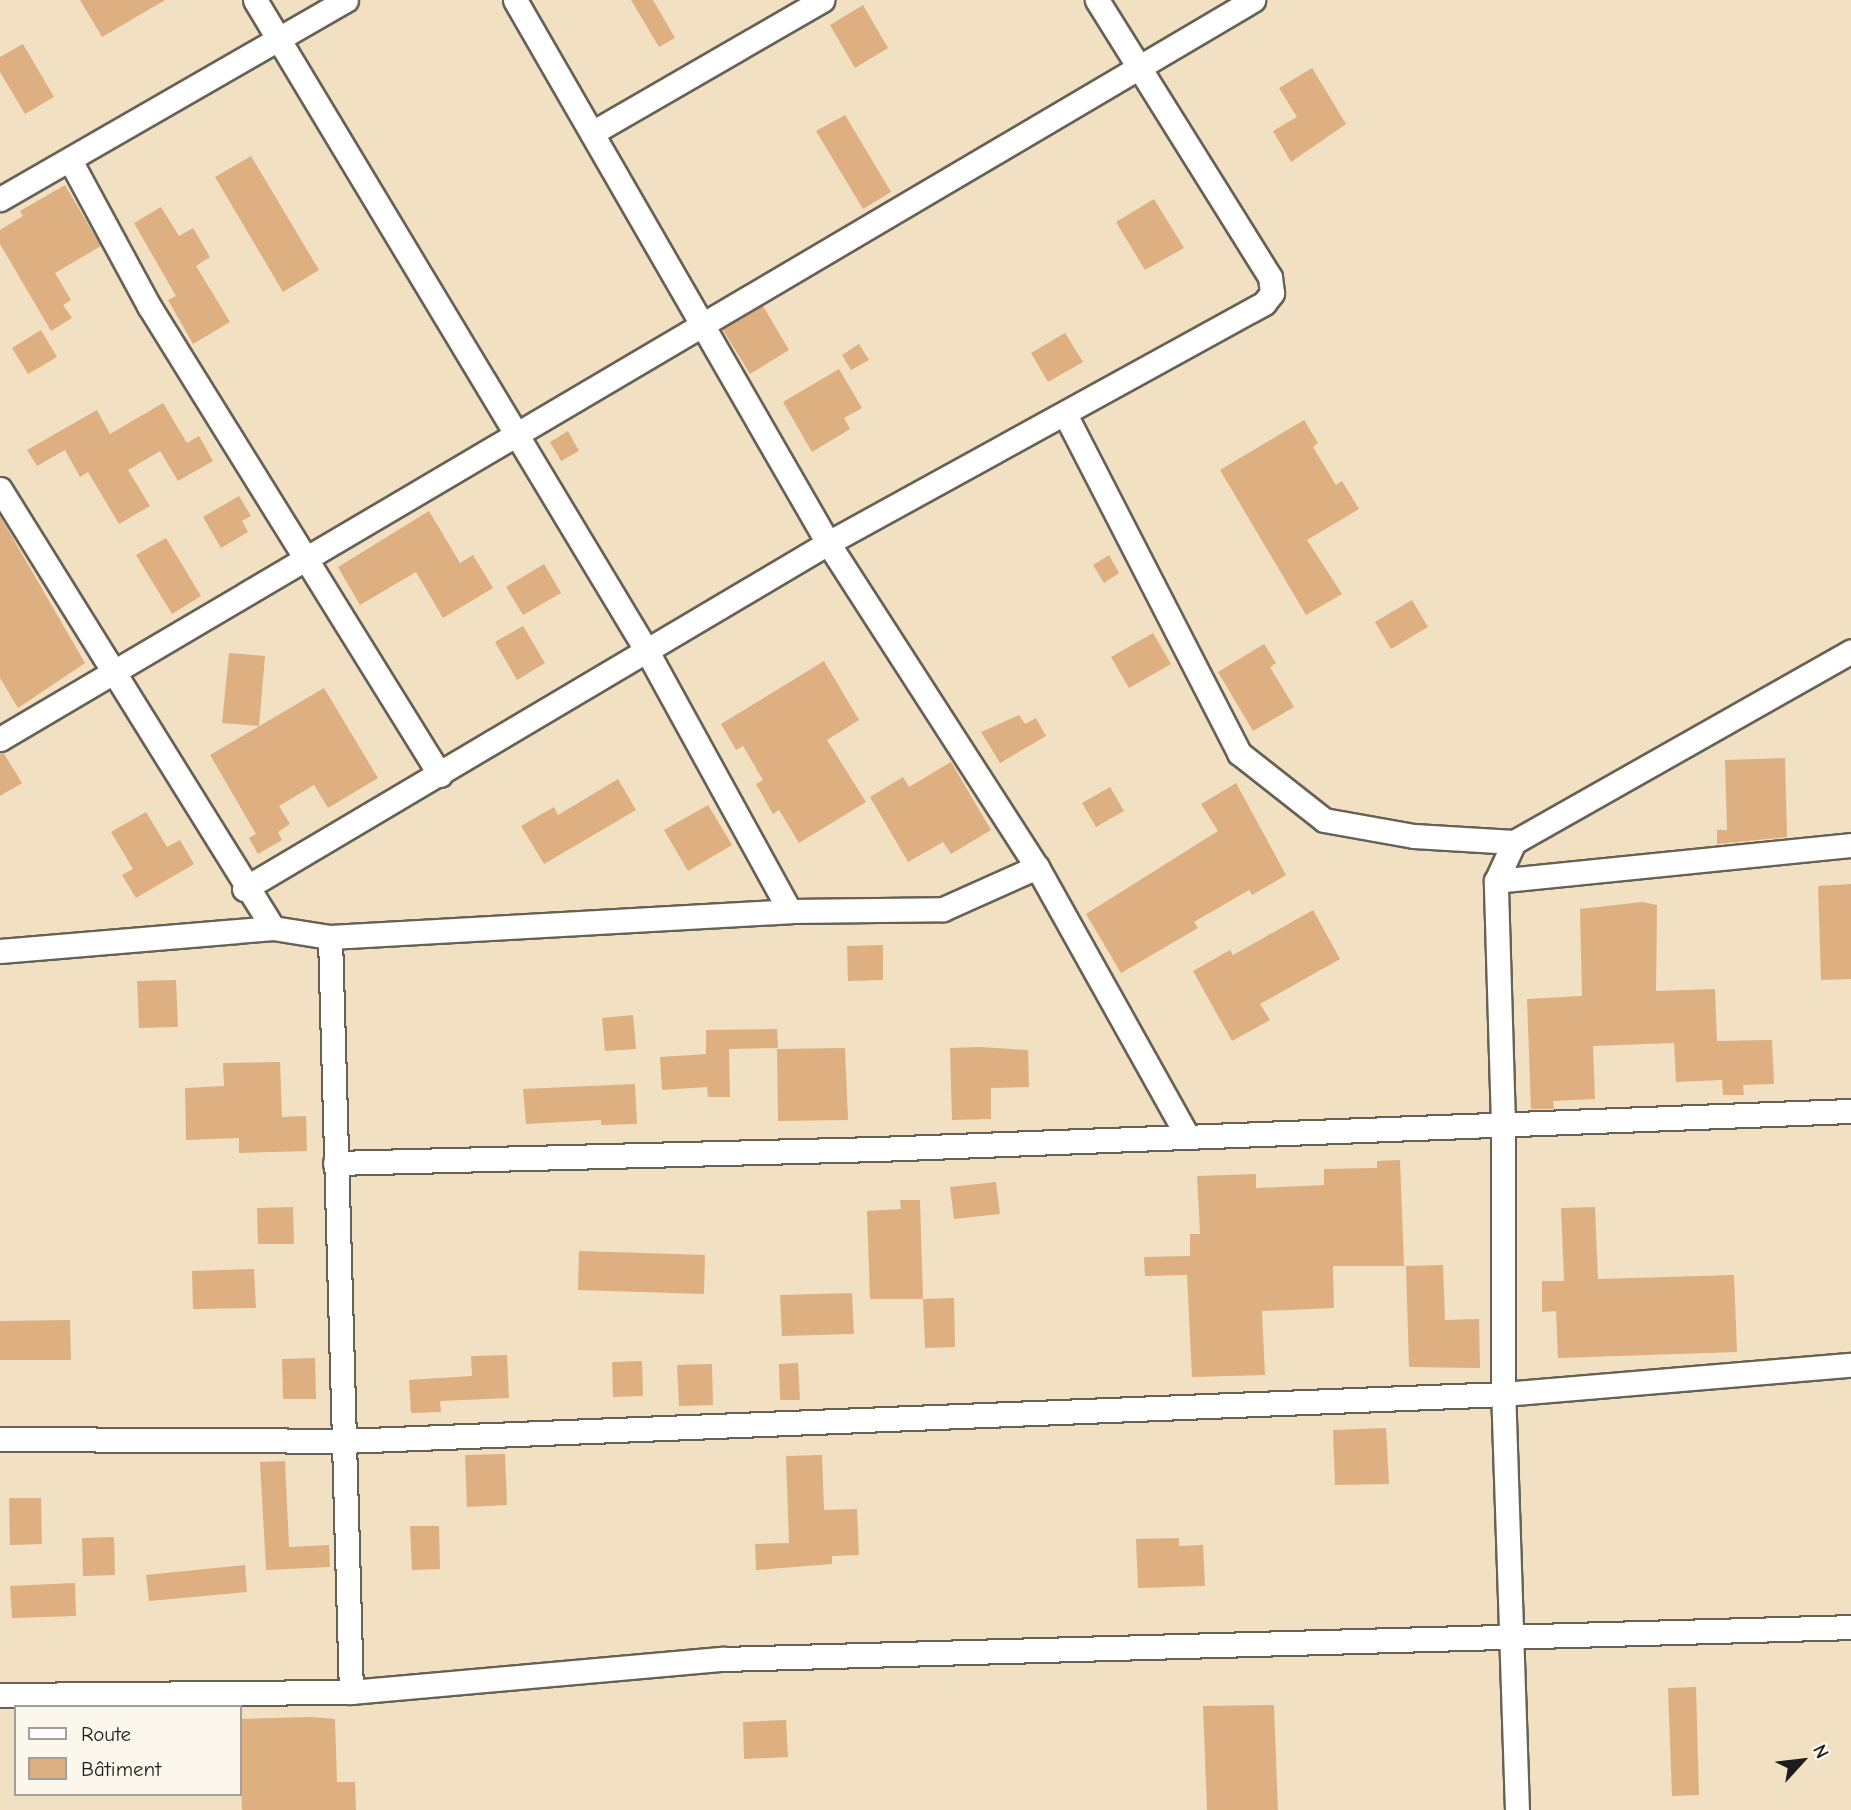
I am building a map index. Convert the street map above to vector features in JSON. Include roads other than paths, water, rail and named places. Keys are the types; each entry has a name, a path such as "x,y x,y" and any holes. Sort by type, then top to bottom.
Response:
{"street":[{"path":"255,0 648,653 790,911"},
{"path":"0,199 279,41 346,0"},
{"path":"515,0 828,543 1037,867 1186,1134"},
{"path":"592,132 822,0"},
{"path":"244,889 648,653 828,543 1066,416 1264,303 1272,293 1270,277 1097,0"},
{"path":"0,739 112,676 515,434 702,327 1253,0"},
{"path":"69,160 149,306 440,775"},
{"path":"1066,416 1239,752 1324,820 1414,836 1514,842 1851,651"},
{"path":"0,489 244,889 273,928"},
{"path":"1514,842 1496,881 1503,1124 1503,1394 1517,1810"},
{"path":"1496,881 1851,845"},
{"path":"0,951 273,928 330,937 790,911 943,909 1037,867"},
{"path":"330,937 351,1692"},
{"path":"335,1163 878,1149 1186,1134 1851,1111"},
{"path":"0,1439 344,1441 1503,1394 1851,1365"},
{"path":"0,1695 351,1692 723,1659 1851,1628"}]}
